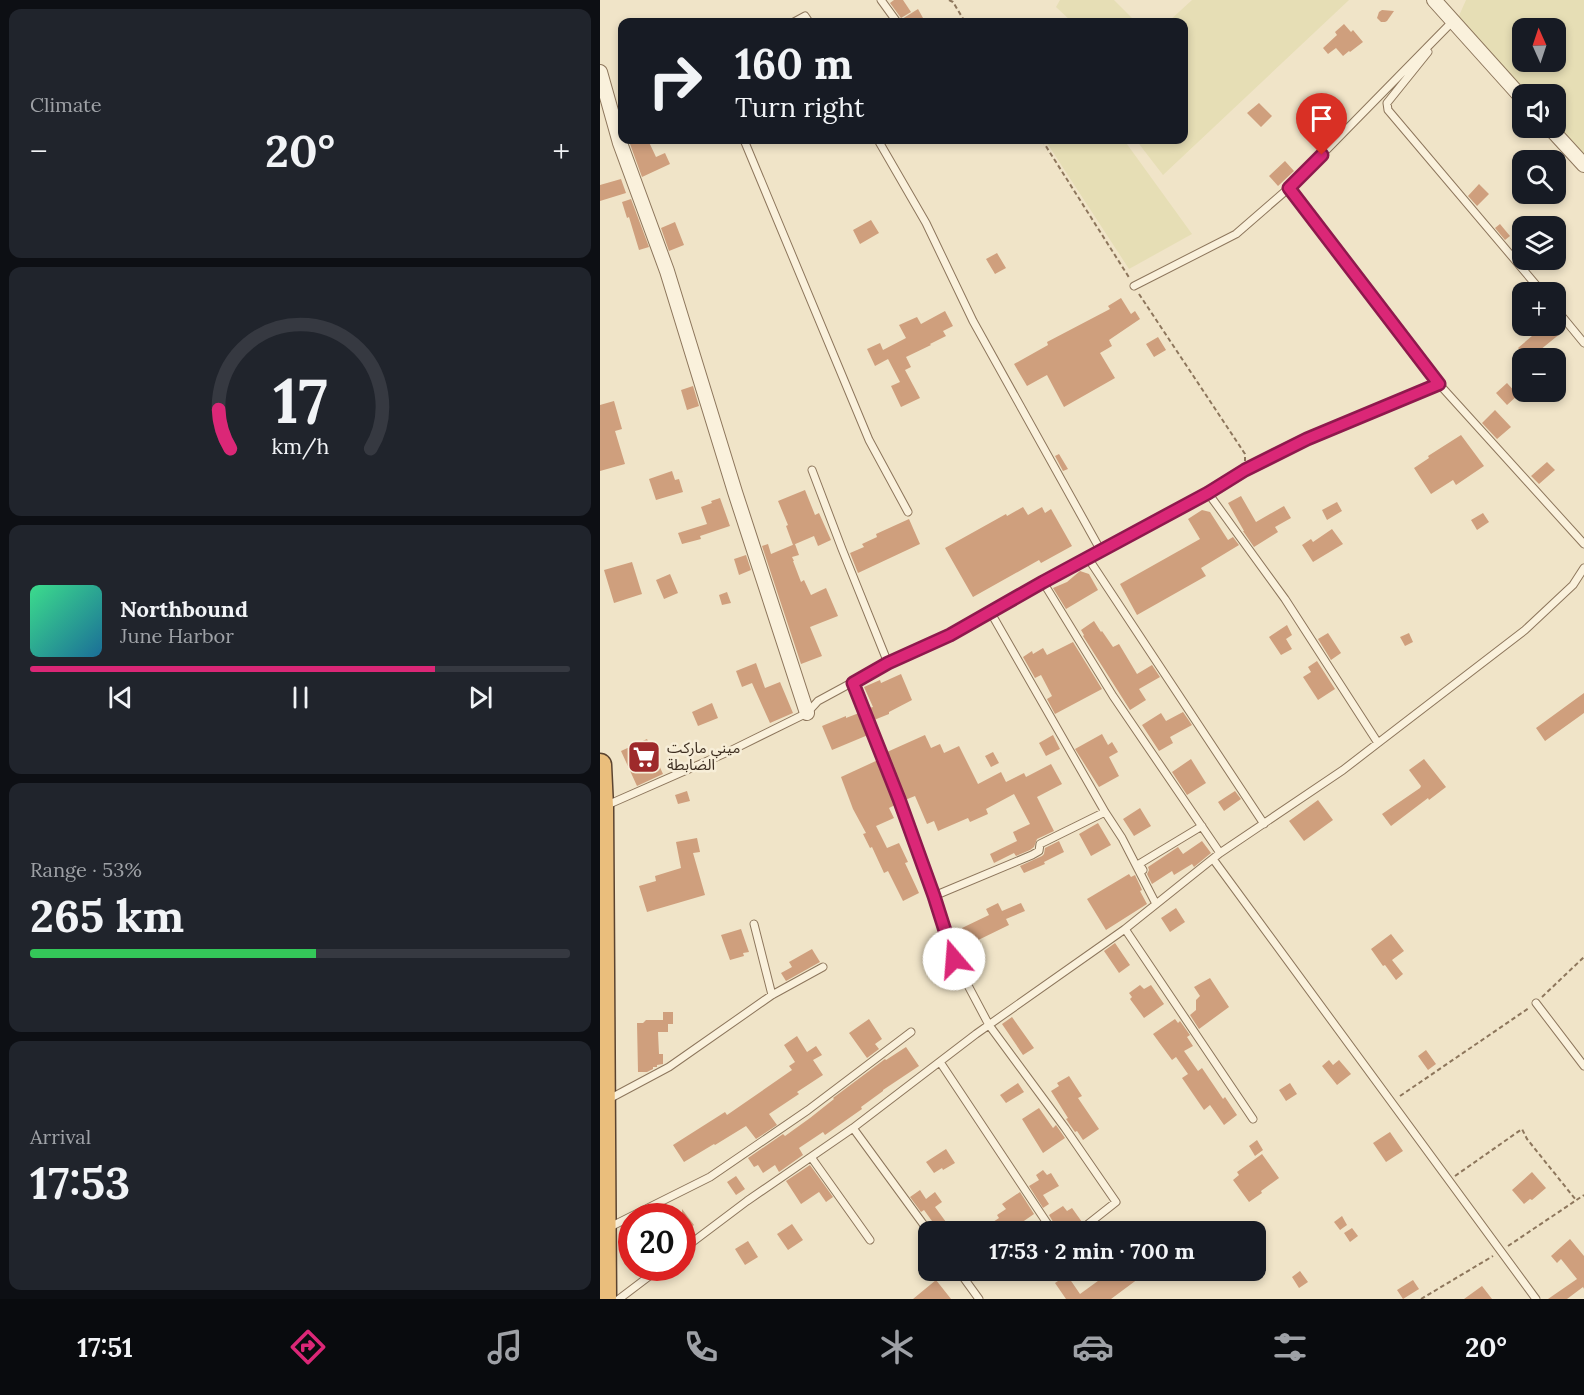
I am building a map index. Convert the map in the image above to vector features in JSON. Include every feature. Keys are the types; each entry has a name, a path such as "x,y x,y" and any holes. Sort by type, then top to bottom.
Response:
{"highway":[{"path":"600,765 603,807 605,1299"}],"street":[{"path":"1434,0 1512,87"},
{"path":"600,72 618,136"},
{"path":"1559,138 1584,165"},
{"path":"620,144 667,271 735,492 807,713"}],"lane":[{"path":"881,0 894,18"},
{"path":"1134,286 1236,234 1289,188 1452,22"},
{"path":"1452,22 1388,103 1388,110 1534,282"},
{"path":"746,144 869,440 908,512"},
{"path":"880,144 926,223 989,351 1101,551"},
{"path":"1289,188 1439,384 1584,544"},
{"path":"1566,321 1584,343"},
{"path":"603,807 730,751 807,713 818,701 888,663 950,635 991,613 1043,582 1208,493 1245,470 1307,439 1439,384"},
{"path":"812,470 888,663"},
{"path":"1208,493 1285,599 1378,743"},
{"path":"1088,558 1264,824"},
{"path":"696,1239 747,1201 853,1128 989,1024 1125,929 1220,853 1378,743 1525,630 1573,585 1584,568"},
{"path":"1043,582 1113,696 1220,853"},
{"path":"991,613 1158,902"},
{"path":"853,683 899,799 954,959 989,1024 1116,1202 1092,1221"},
{"path":"934,896 1032,855 1039,851 1040,844 1106,812"},
{"path":"1158,902 1139,864 1202,826"},
{"path":"1213,859 1536,1299"},
{"path":"754,924 772,995"},
{"path":"1125,929 1253,1119"},
{"path":"604,1102 669,1067 772,995 824,967"},
{"path":"1536,1003 1584,1066"},
{"path":"605,1229 710,1177 808,1110 911,1032"},
{"path":"940,1062 1046,1221"},
{"path":"853,1128 921,1221"},
{"path":"811,1157 870,1240"},
{"path":"619,1299 643,1281"},
{"path":"966,1281 979,1299"}],"path":[{"path":"949,0 953,2 963,18"},
{"path":"1045,144 1134,286 1245,454 1245,470"},
{"path":"1392,1101 1536,1003 1584,957"},
{"path":"1449,1180 1522,1129 1527,1139 1576,1200"}],"shaded area":[{"path":"1060,0 1114,0 1132,18 1068,18 1056,7"},
{"path":"1192,0 1349,0 1163,175 1139,144 1188,144 1188,18 1172,18"},
{"path":"1466,0 1584,0 1584,155 1566,135 1566,84 1519,84 1458,18"},
{"path":"1048,144 1127,144 1192,234 1129,269"}],"building":[{"path":"894,0 903,0 911,12 901,18 890,3"},
{"path":"918,9 923,18 904,18"},
{"path":"1382,10 1394,11 1385,22 1377,18"},
{"path":"1344,24 1351,32 1353,30 1363,42 1343,56 1336,48 1328,54 1323,48 1337,35 1335,32"},
{"path":"1259,103 1272,116 1261,127 1247,113"},
{"path":"630,144 650,144 656,157 665,153 670,164 642,177"},
{"path":"1285,161 1294,171 1278,186 1269,176"},
{"path":"621,179 626,193 600,201 600,185"},
{"path":"1479,184 1489,194 1477,206 1468,196"},
{"path":"631,199 649,247 639,250 622,202"},
{"path":"871,220 879,233 860,244 853,230"},
{"path":"675,222 684,245 669,251 661,228"},
{"path":"1500,224 1510,236 1505,240 1495,228"},
{"path":"997,253 1006,268 995,274 986,259"},
{"path":"1121,298 1131,314 1135,311 1140,319 1109,340 1112,346 1100,353 1115,378 1064,407 1047,375 1027,386 1014,364 1048,345 1047,342 1110,309 1108,306"},
{"path":"945,311 953,326 943,331 946,336 906,357 911,367 905,370 920,398 901,407 891,386 900,382 888,359 875,366 867,349 880,343 883,350 906,338 899,325 917,317 921,324"},
{"path":"1532,336 1557,336 1542,348 1518,348"},
{"path":"1158,337 1166,350 1154,357 1146,344"},
{"path":"1507,383 1512,388 1512,400 1507,405 1496,393"},
{"path":"693,386 699,406 687,410 681,390"},
{"path":"614,401 622,429 615,431 625,464 600,471 600,405"},
{"path":"1495,410 1511,427 1497,439 1482,423"},
{"path":"1461,435 1484,466 1456,485 1453,480 1431,494 1414,468"},
{"path":"1059,454 1068,469 1063,471 1055,456"},
{"path":"1547,462 1555,470 1539,484 1531,476"},
{"path":"672,471 675,480 679,479 683,492 656,500 649,479"},
{"path":"805,490 815,515 819,513 831,540 818,546 814,536 793,545 778,501"},
{"path":"1241,496 1256,522 1284,506 1291,518 1275,527 1278,532 1254,547 1228,503"},
{"path":"720,498 730,526 700,536 701,539 682,544 678,533 707,524 701,507"},
{"path":"1337,502 1342,511 1327,520 1322,510"},
{"path":"1023,507 1028,515 1042,507 1045,513 1051,509 1072,546 1041,563 1039,560 973,597 945,548"},
{"path":"1202,510 1210,512 1228,540 1233,537 1239,545 1201,568 1206,576 1137,615 1120,584 1200,539 1188,519"},
{"path":"1483,513 1489,522 1477,530 1471,520"},
{"path":"909,519 920,544 858,573 850,553 864,547 862,544 877,537 876,534"},
{"path":"1332,529 1343,544 1313,562 1302,545 1311,539 1313,542"},
{"path":"768,544 771,554 795,544 799,555 792,557 801,582 804,580 811,595 826,588 838,616 810,627 822,656 801,664 762,546"},
{"path":"746,555 751,570 739,575 734,559"},
{"path":"632,562 642,594 614,603 604,570"},
{"path":"1080,571 1089,574 1098,590 1066,609 1053,588 1067,582"},
{"path":"670,574 678,593 664,599 656,580"},
{"path":"727,592 731,603 722,605 719,595"},
{"path":"1094,621 1113,647 1119,644 1137,674 1152,665 1160,677 1139,689 1146,700 1130,710 1083,636 1081,630"},
{"path":"1287,625 1292,635 1286,639 1292,649 1281,655 1269,637"},
{"path":"1328,633 1341,653 1331,660 1318,639"},
{"path":"1409,633 1413,642 1405,646 1400,637"},
{"path":"1073,642 1102,689 1055,714 1047,699 1052,696 1041,675 1035,678 1023,657 1043,648 1047,655"},
{"path":"1317,661 1335,689 1318,700 1303,677 1311,672 1308,667"},
{"path":"756,663 765,688 780,682 793,713 770,723 752,683 742,687 736,671"},
{"path":"901,674 912,700 874,720 869,708 873,707 864,687 880,680 881,683"},
{"path":"1584,693 1584,713 1545,741 1536,728"},
{"path":"712,703 718,718 698,726 692,712"},
{"path":"1183,712 1192,725 1170,737 1173,743 1159,751 1142,725 1161,713 1166,721"},
{"path":"859,713 868,735 832,750 822,726"},
{"path":"1102,734 1108,745 1112,742 1118,752 1109,757 1119,776 1099,787 1075,749"},
{"path":"925,735 931,748 940,744 944,753 959,746 978,784 1001,772 1006,782 1024,773 1026,777 1051,764 1062,784 1037,797 1054,831 1037,839 1030,850 1016,856 1014,853 994,863 990,854 1017,841 1013,832 1030,824 1014,794 986,809 988,814 970,822 968,818 938,831 934,821 927,824 915,796 905,800 887,752"},
{"path":"1053,735 1060,749 1046,756 1039,743"},
{"path":"647,739 663,774 637,786 621,751"},
{"path":"993,752 999,763 991,767 985,756"},
{"path":"1191,759 1206,783 1187,795 1172,772"},
{"path":"1424,759 1446,787 1391,826 1382,814 1420,788 1421,786 1409,770"},
{"path":"878,760 895,805 889,808 894,818 876,826 887,848 899,843 908,862 905,863 919,893 903,901 888,871 884,873 863,834 866,833 853,809 841,777"},
{"path":"687,791 690,801 678,804 675,795"},
{"path":"1235,791 1241,799 1224,811 1218,802"},
{"path":"1318,800 1333,820 1304,841 1289,821"},
{"path":"1140,808 1151,826 1134,836 1123,819"},
{"path":"1098,823 1111,845 1091,856 1079,834"},
{"path":"697,838 700,852 693,853 705,895 647,912 639,886 656,881 655,876 681,868 676,842"},
{"path":"1059,841 1064,852 1024,873 1020,866 1042,856 1045,848"},
{"path":"1202,841 1211,853 1194,867 1192,864 1174,875 1172,871 1152,884 1147,874 1148,867 1178,847 1183,854"},
{"path":"1129,874 1131,877 1135,875 1147,904 1106,930 1087,899"},
{"path":"998,903 1002,911 1021,903 1025,911 1006,919 1009,925 970,944 962,928 989,915 986,909"},
{"path":"1176,908 1185,922 1170,932 1161,918"},
{"path":"741,929 749,952 730,960 721,935"},
{"path":"1391,934 1404,951 1392,960 1403,974 1396,980 1371,949"},
{"path":"1115,943 1130,965 1119,973 1104,951"},
{"path":"812,949 820,962 786,981 781,973 792,967 789,962"},
{"path":"1210,978 1229,1007 1199,1029 1190,1015 1196,1010 1196,1000 1200,996 1194,987"},
{"path":"1140,985 1144,989 1151,985 1164,1004 1144,1018 1130,999 1132,997 1129,993"},
{"path":"663,1012 673,1012 673,1024 668,1024 668,1032 658,1032 659,1054 663,1054 663,1064 647,1072 638,1072 637,1023 643,1023 646,1020 663,1020"},
{"path":"1012,1017 1034,1048 1023,1055 1002,1024"},
{"path":"869,1019 882,1039 875,1044 879,1049 867,1058 849,1033"},
{"path":"1175,1019 1178,1023 1180,1021 1190,1035 1187,1037 1193,1046 1184,1051 1198,1071 1202,1068 1237,1115 1224,1125 1210,1105 1204,1110 1182,1078 1188,1074 1176,1057 1172,1060 1153,1034"},
{"path":"797,1036 807,1052 816,1046 822,1055 813,1060 823,1075 769,1114 777,1125 756,1139 746,1126 684,1162 673,1145 725,1112 727,1115 792,1070 789,1066 795,1062 784,1045"},
{"path":"906,1047 919,1066 883,1090 861,1107 862,1109 825,1135 823,1132 799,1148 803,1155 779,1172 775,1165 763,1173 758,1165 754,1167 748,1158 783,1134 785,1136 885,1059"},
{"path":"1426,1050 1436,1064 1428,1070 1418,1056"},
{"path":"1329,1060 1333,1065 1339,1060 1351,1074 1337,1085 1322,1066"},
{"path":"1069,1076 1082,1096 1078,1098 1099,1129 1083,1140 1066,1119 1068,1118 1051,1091 1059,1086 1057,1083"},
{"path":"1018,1083 1024,1092 1006,1103 1000,1095"},
{"path":"1290,1083 1297,1094 1286,1101 1279,1090"},
{"path":"1039,1108 1053,1128 1056,1125 1065,1138 1043,1153 1022,1119"},
{"path":"1390,1132 1403,1151 1386,1162 1373,1143"},
{"path":"1257,1140 1263,1150 1255,1156 1249,1146"},
{"path":"946,1149 955,1163 934,1173 926,1162"},
{"path":"1262,1154 1279,1178 1249,1202 1233,1180 1239,1175 1237,1172"},
{"path":"810,1165 833,1197 826,1202 819,1192 801,1204 786,1181"},
{"path":"1043,1170 1047,1175 1051,1173 1059,1186 1043,1195 1049,1204 1043,1208 1029,1186 1039,1180 1036,1175"},
{"path":"1532,1172 1546,1188 1524,1204 1512,1190"},
{"path":"736,1176 745,1189 736,1195 727,1182"},
{"path":"920,1190 926,1199 935,1192 942,1202 935,1207 945,1221 932,1221 924,1210 921,1212 910,1197"},
{"path":"1020,1192 1034,1214 1024,1221 994,1221 999,1218 997,1215 1006,1209 1002,1204"},
{"path":"1063,1206 1067,1211 1072,1208 1081,1221 1053,1221 1049,1215"},
{"path":"1342,1216 1347,1225 1340,1230 1334,1222"},
{"path":"792,1224 803,1240 788,1250 777,1234"},
{"path":"1352,1228 1358,1236 1350,1242 1344,1233"},
{"path":"1570,1239 1584,1256 1584,1289 1583,1287 1567,1299 1548,1299 1577,1279 1561,1259 1557,1263 1551,1256"},
{"path":"748,1241 758,1257 745,1265 735,1249"},
{"path":"1300,1271 1308,1282 1299,1288 1292,1277"},
{"path":"1413,1280 1419,1289 1403,1299 1397,1290"},
{"path":"937,1281 951,1299 913,1299"},
{"path":"1071,1281 1080,1294 1098,1281 1135,1281 1111,1299 1066,1299 1055,1283"},
{"path":"1482,1286 1492,1299 1464,1299"}],"place":[{"name":"ميني ماركت الضابطة","path":"644,757"}],"route":[{"path":"954,959 899,799 853,683 888,663 950,635 991,613 1043,582 1208,493 1245,470 1307,439 1439,384 1289,188 1322,155"}]}
